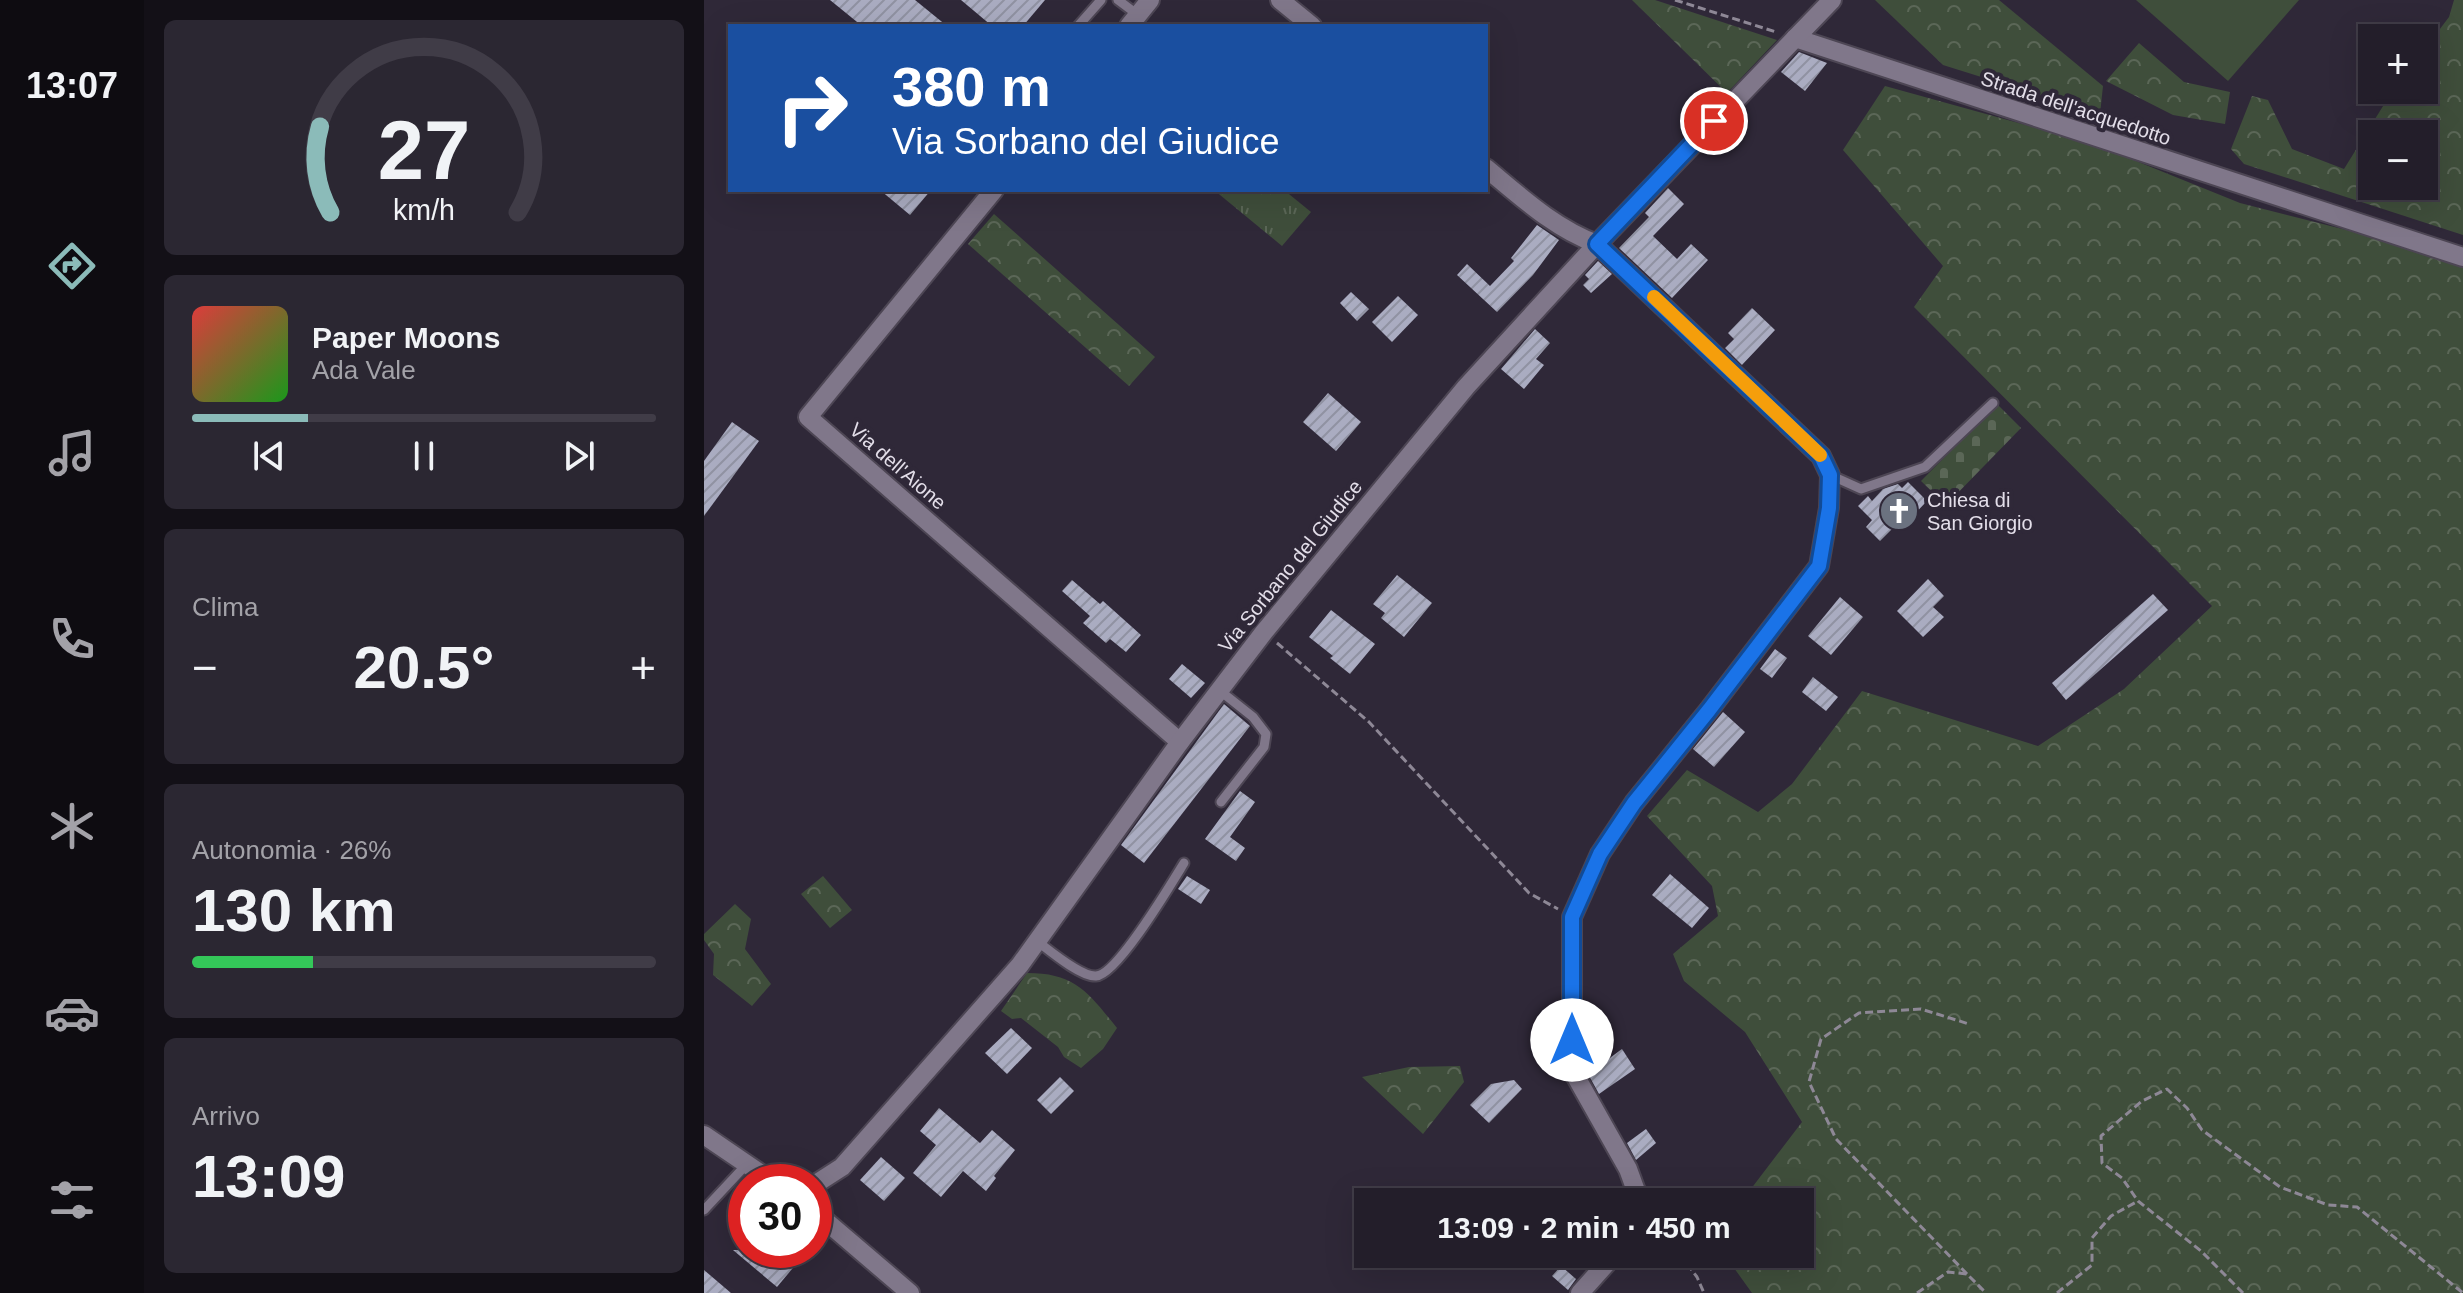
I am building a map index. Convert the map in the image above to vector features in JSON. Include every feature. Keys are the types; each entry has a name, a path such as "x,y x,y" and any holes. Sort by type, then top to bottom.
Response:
{"street":[{"path":"1133,21 1150,0"},
{"path":"1280,0 1310,24"},
{"name":"Via Sorbano del Giudice","path":"832,1173 842,1167 1020,965 1219,690 1466,387 1597,244 1832,0"},
{"name":"Strada dell'acquedotto","path":"1795,38 2463,257"},
{"path":"1488,170 1543,215 1577,237 1597,244 1821,456 1830,475 1829,508 1819,566 1634,803 1600,854 1572,917 1575,1075 1628,1169 1635,1188"},
{"name":"Via dell'Aione","path":"992,192 808,417 1180,742"},
{"path":"704,1135 745,1164"},
{"path":"832,1226 910,1293"},
{"path":"1580,1293 1602,1268"}],"lane":[{"path":"1080,24 1101,0"},
{"path":"1118,0 1133,21"},
{"path":"1830,475 1861,489 1925,467 1993,403"},
{"path":"1219,690 1253,717 1266,734 1264,747 1221,802"},
{"path":"1037,941 1082,972 1094,977 1104,974 1122,956 1184,863"},
{"path":"704,1210 728,1184"}],"path":[{"path":"1675,0 1795,38"},
{"path":"1264,632 1369,722 1529,893 1572,917"},
{"path":"1969,1024 1921,1009 1859,1013 1821,1039 1809,1082 1836,1139 1986,1293"},
{"path":"2243,1293 2201,1251 2138,1201 2122,1178 2102,1163 2101,1136 2142,1101 2167,1089 2187,1108 2202,1130 2280,1187 2328,1205 2357,1207 2463,1293"},
{"path":"2057,1293 2092,1265 2092,1238 2111,1216 2138,1201"},
{"path":"1690,1268 1704,1293"},
{"path":"1917,1293 1948,1272 1967,1274"}],"green space":[{"path":"1632,0 1655,0 1777,40 1727,93"},
{"path":"1875,0 1999,0 2103,86 2100,114 1943,65"},
{"path":"2136,0 2299,0 2228,81"},
{"path":"2454,0 2463,0 2463,235 2244,164 2231,149 2252,96 2268,100 2292,149 2344,169 2358,146 2358,200 2438,200 2438,120 2374,120 2384,104 2438,104 2438,32 2449,17"},
{"path":"2139,43 2184,82 2230,92 2225,124 2173,115 2106,81"},
{"path":"1885,86 2094,144 2240,203 2394,242 2463,264 2463,1293 1752,1293 1734,1268 1814,1268 1814,1188 1752,1188 1802,1122 1745,1032 1684,981 1673,954 1718,916 1712,886 1647,816 1687,770 1758,812 1792,784 1862,691 2038,746 2124,689 2212,606 1914,307 1943,266 1843,150"},
{"path":"1216,192 1286,192 1311,212 1282,246"},
{"path":"994,214 1155,357 1129,386 968,244"},
{"path":"1997,404 2021,428 1946,505 1921,481"},
{"path":"823,876 852,910 830,928 801,894"},
{"path":"735,904 751,919 745,949 771,984 752,1006 713,975 714,954 704,940 704,934"},
{"path":"1027,973 1057,977 1079,987 1117,1028 1103,1049 1081,1068 1064,1057 1058,1047 1021,1018 1012,1019 1001,1011"},
{"path":"1460,1066 1464,1082 1423,1134 1362,1077 1409,1067"}],"building":[{"path":"830,0 915,0 945,24 860,24"},
{"path":"961,0 1045,0 1025,24 990,24"},
{"path":"1799,52 1827,63 1805,91 1781,72"},
{"path":"1668,188 1684,204 1653,236 1677,259 1691,244 1708,260 1672,298 1619,248 1649,217 1645,213"},
{"path":"882,192 929,192 910,215"},
{"path":"1537,225 1559,240 1533,275 1497,312 1457,275 1467,264 1490,286 1514,261 1511,258"},
{"path":"1598,261 1612,274 1591,293 1583,285 1589,279 1585,275"},
{"path":"1351,292 1369,309 1357,321 1340,303"},
{"path":"1398,296 1418,315 1392,342 1372,322"},
{"path":"1752,308 1775,330 1742,365 1725,348 1734,339 1728,333"},
{"path":"1535,329 1550,343 1536,359 1544,365 1524,389 1501,369"},
{"path":"1328,393 1361,422 1336,451 1303,422"},
{"path":"732,422 759,441 704,516 704,461"},
{"name":"Chiesa di San Giorgio","path":"1908,482 1927,501 1905,524 1901,520 1880,541 1866,527 1872,520 1858,506 1868,496 1872,501 1883,489 1898,484 1902,488"},
{"path":"1397,575 1432,603 1404,637 1381,618 1385,613 1373,604"},
{"path":"1928,579 1944,596 1933,607 1944,617 1923,637 1897,611"},
{"path":"1072,580 1100,604 1103,601 1141,635 1126,652 1110,639 1106,643 1083,623 1090,616 1062,591"},
{"path":"2153,594 2168,610 2066,700 2052,683"},
{"path":"1840,597 1863,617 1831,655 1808,636"},
{"path":"1331,610 1375,644 1350,674 1309,637"},
{"path":"1775,649 1787,658 1772,678 1760,669"},
{"path":"1182,664 1205,683 1191,698 1169,679"},
{"path":"1813,677 1838,697 1826,711 1802,692"},
{"path":"1224,704 1250,726 1144,863 1121,845"},
{"path":"1723,712 1745,732 1714,767 1693,749"},
{"path":"1240,791 1255,802 1230,837 1245,848 1236,861 1205,839"},
{"path":"1670,874 1709,908 1692,928 1652,895"},
{"path":"1187,876 1210,890 1201,904 1178,889"},
{"path":"1011,1028 1032,1048 1007,1074 985,1053"},
{"path":"1622,1049 1635,1069 1599,1094 1588,1074"},
{"path":"1060,1077 1074,1091 1051,1114 1037,1100"},
{"path":"1514,1080 1522,1089 1489,1123 1470,1105 1491,1084"},
{"path":"939,1108 980,1143 992,1130 1015,1150 986,1191 963,1171 941,1197 913,1173 936,1145 920,1131"},
{"path":"1646,1129 1656,1143 1636,1160 1627,1143"},
{"path":"881,1157 905,1178 884,1201 860,1180"},
{"path":"754,1268 793,1268 777,1287"},
{"path":"1563,1268 1576,1279 1568,1290 1552,1276"},
{"path":"704,1270 731,1293 704,1293"}],"slow traffic":[{"path":"1654,297 1820,455"}],"place":[{"name":"Chiesa di San Giorgio","path":"1899,511"}],"route":[{"path":"1572,1040 1572,917 1600,854 1634,803 1819,566 1829,508 1830,475 1821,456 1597,244 1714,121"}]}
